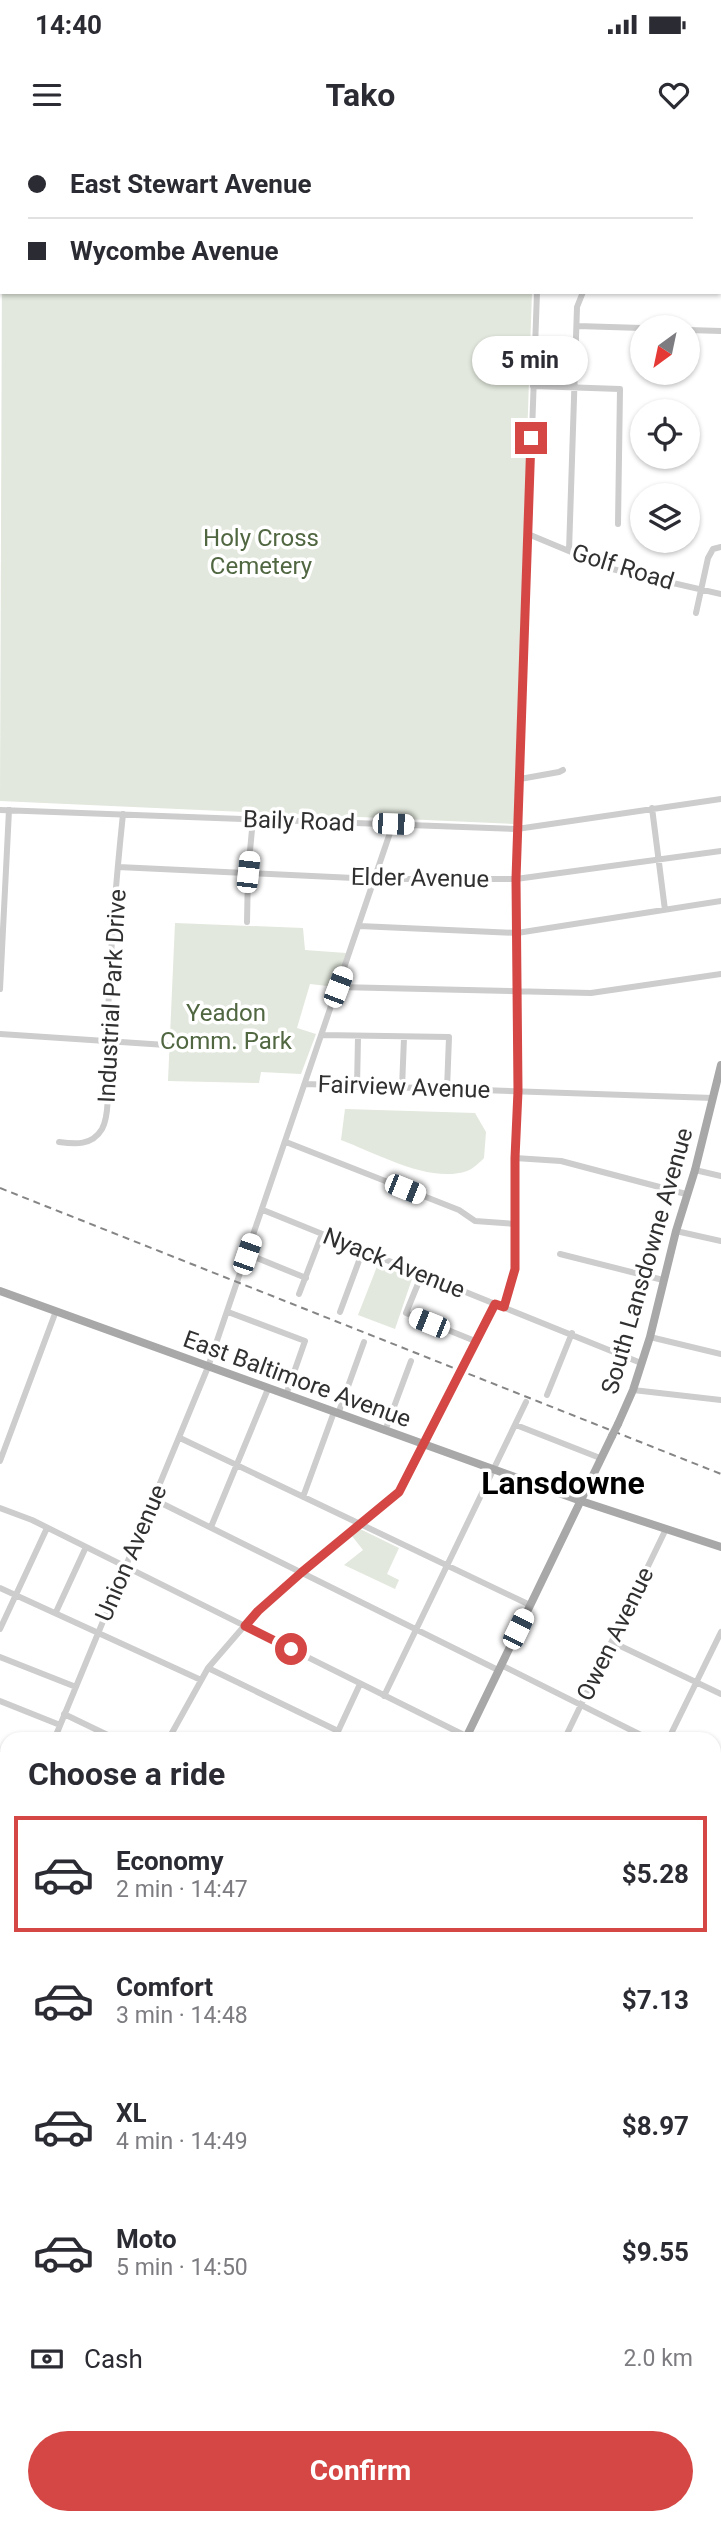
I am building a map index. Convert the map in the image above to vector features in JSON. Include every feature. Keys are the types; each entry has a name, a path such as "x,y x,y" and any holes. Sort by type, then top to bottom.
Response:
{"main road":[{"name":"South Lansdowne Avenue","path":"471,1732 499,1667 633,1390 650,1337 721,1065"},
{"name":"East Baltimore Avenue","path":"0,1292 581,1502 721,1547"}],"street":[{"path":"504,1307 514,1274 516,1223 517,829 537,294"},
{"path":"569,551 578,303 582,294"},
{"path":"577,326 630,328"},
{"path":"700,330 721,331"},
{"path":"533,386 620,389 618,524"},
{"name":"Golf Road","path":"528,534 620,571 721,594"},
{"path":"696,613 708,558 713,550 721,547"},
{"path":"520,779 563,770"},
{"name":"Baily Road","path":"0,810 517,829 721,799"},
{"path":"652,808 666,910"},
{"path":"0,989 9,810"},
{"name":"Industrial Park Drive","path":"59,1142 81,1144 91,1140 103,1128 106,1118 107,1042 123,814"},
{"path":"247,922 253,819"},
{"name":"Union Avenue","path":"57,1732 208,1367 393,824"},
{"name":"Elder Avenue","path":"118,867 375,879 516,879 721,851"},
{"path":"359,926 517,933 721,901"},
{"path":"338,987 591,993 721,974"},
{"path":"0,1034 166,1045"},
{"path":"322,1035 449,1037 447,1089"},
{"path":"357,1087 359,1037"},
{"path":"401,1088 404,1038"},
{"name":"Fairview Avenue","path":"305,1084 713,1098"},
{"path":"286,1142 458,1209 475,1221 516,1223"},
{"path":"515,1158 561,1161 686,1194"},
{"path":"695,1170 721,1176"},
{"name":"Nyack Avenue","path":"262,1210 641,1363"},
{"path":"676,1231 721,1241"},
{"path":"299,1294 322,1234"},
{"path":"340,1312 363,1250"},
{"path":"247,1254 306,1278"},
{"path":"560,1254 663,1280"},
{"path":"422,1274 406,1313 475,1341"},
{"path":"172,1732 208,1668 258,1611 399,1492 495,1304"},
{"path":"0,1461 55,1311"},
{"path":"228,1312 305,1341 286,1395"},
{"path":"547,1395 572,1333"},
{"path":"650,1337 721,1354"},
{"path":"303,1497 364,1342"},
{"path":"385,1431 411,1361"},
{"path":"211,1527 268,1389"},
{"path":"633,1390 721,1400"},
{"path":"384,1696 526,1402"},
{"path":"516,1425 600,1458"},
{"path":"180,1438 530,1605"},
{"path":"153,1499 417,1630 635,1732"},
{"path":"0,1508 86,1547 456,1732"},
{"path":"0,1629 47,1528"},
{"name":"Owen Avenue","path":"568,1732 666,1530"},
{"path":"56,1612 86,1547"},
{"path":"0,1588 201,1680"},
{"path":"672,1732 721,1632"},
{"path":"612,1642 721,1693"},
{"path":"0,1657 75,1687"},
{"path":"208,1668 338,1731 360,1684"},
{"path":"0,1701 60,1725"},
{"path":"64,1714 101,1732"}],"green space":[{"name":"Holy Cross Cemetery","path":"2,294 532,294 514,824 0,801"},
{"name":"Yeadon Comm. Park","path":"175,923 303,928 305,950 346,953 336,987 310,984 297,1028 316,1034 301,1074 261,1072 259,1083 168,1081"},
{"path":"345,1109 475,1113 486,1132 484,1158 469,1170 452,1174 403,1165 341,1140"},
{"path":"378,1264 412,1279 395,1329 358,1315"},
{"path":"360,1529 399,1548 387,1574 399,1580 395,1589 344,1565 363,1550 352,1536"}],"railway":[{"path":"0,1188 721,1474"}],"district":[{"name":"Lansdowne","path":"563,1483"}],"route":[{"path":"291,1649 245,1626 302,1572 399,1492 495,1304 504,1307 515,1269 518,1091 516,879 531,438"}]}
